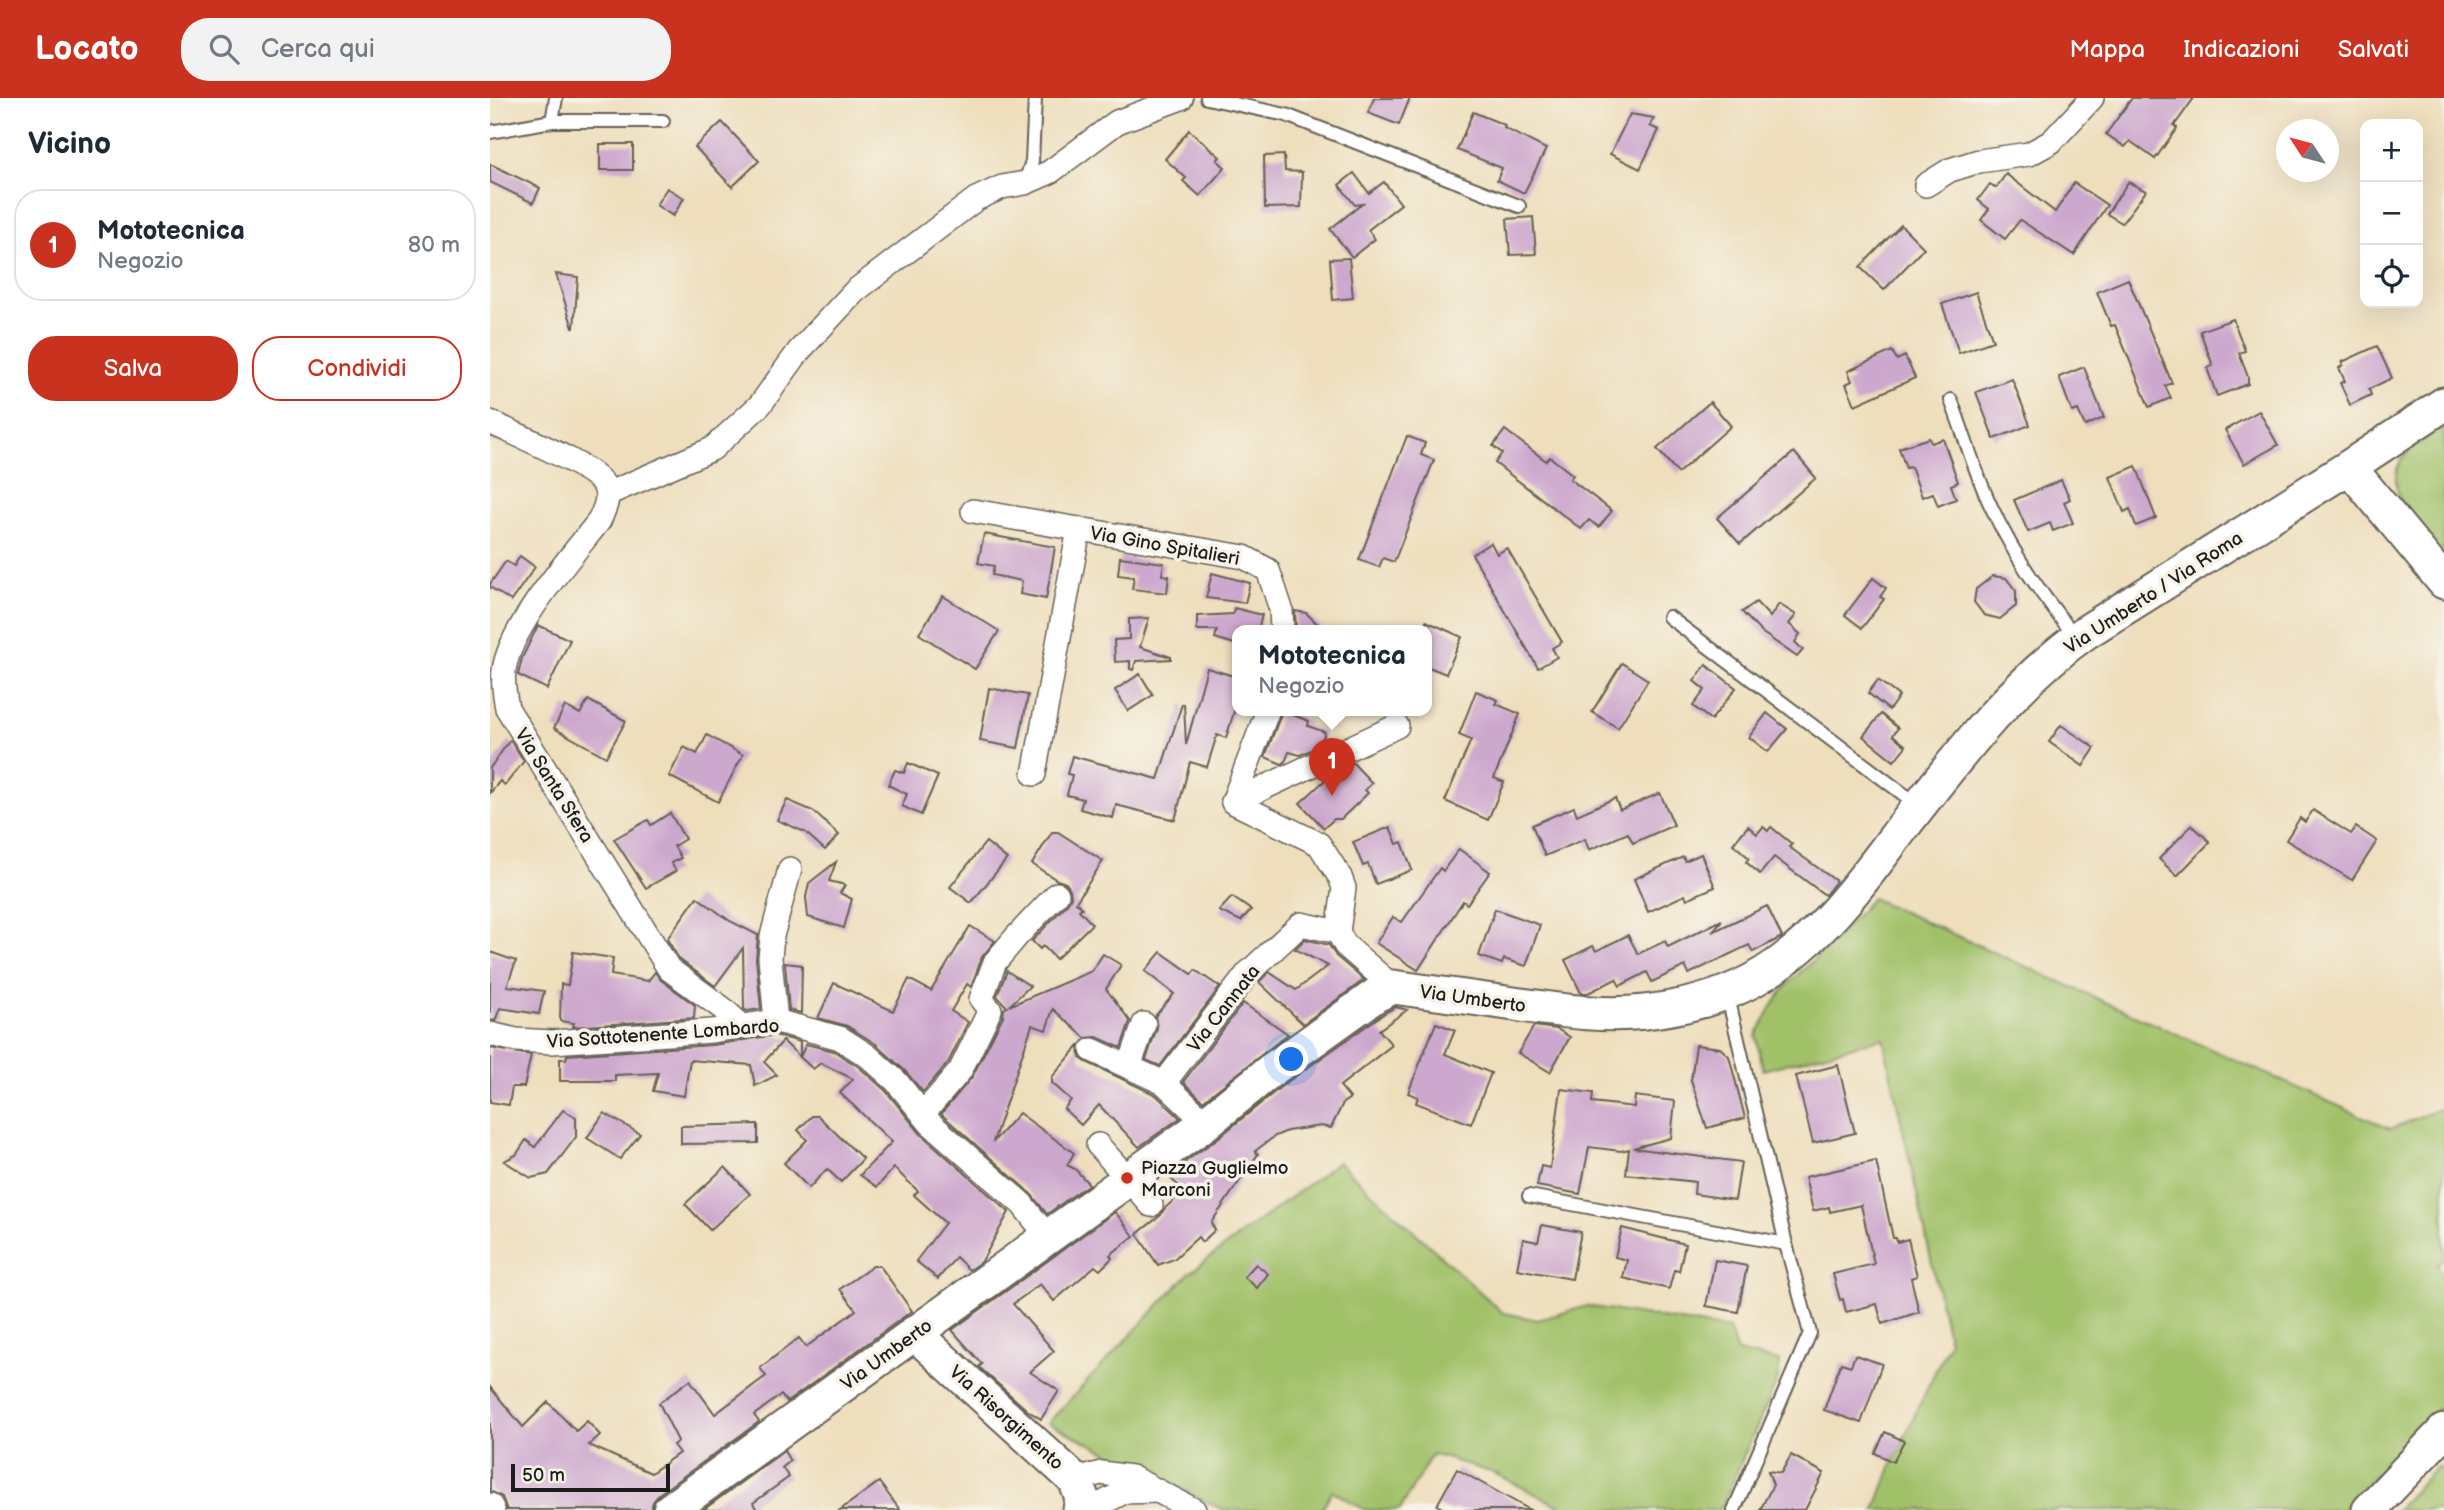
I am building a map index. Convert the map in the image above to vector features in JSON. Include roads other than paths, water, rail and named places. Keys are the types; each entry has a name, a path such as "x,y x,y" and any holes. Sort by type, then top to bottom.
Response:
{"main road":[{"name":"Via Umberto / Via Roma","path":"1824,924 1855,890 1992,716 2024,683 2077,638 2444,404"},
{"path":"2349,467 2444,582"},
{"name":"Via Umberto","path":"670,1510 1206,1123 1280,1063 1376,995 1394,987 1571,1012 1643,1012 1691,1004 1727,993 1765,973 1811,939 1824,924"},
{"name":"Via Risorgimento","path":"915,1333 1077,1495"},
{"path":"2369,1510 2444,1431"}],"street":[{"path":"490,422 590,470 603,483 607,494 712,449 760,405 799,351 855,291 976,200 1002,187 1025,183 1050,172 1117,122 1181,98"},
{"path":"1926,185 1950,170 1979,161 2029,154 2051,142 2092,98"},
{"name":"Via Santa Sfera","path":"607,494 599,521 522,623 509,650 499,712 669,969 742,1026"},
{"path":"973,512 1079,529"},
{"name":"Via Gino Spitalieri","path":"1034,774 1079,529 1244,557 1268,570 1281,609 1282,625"},
{"path":"1233,802 1266,716"},
{"path":"1233,802 1397,726"},
{"path":"1233,802 1319,844 1344,888 1338,932 1345,945 1394,987"},
{"path":"776,1021 770,958 772,936 790,869"},
{"path":"923,1114 960,1071 973,1046 990,1010 981,999 995,962 1057,894"},
{"name":"Via Cannata","path":"1164,1083 1248,973 1301,924 1338,932"},
{"name":"Via Sottotenente Lombardo","path":"490,1034 516,1040 552,1042 712,1031 776,1021 840,1038 868,1056 896,1081 930,1123 1022,1204 1047,1236"},
{"path":"1129,1067 1144,1024"},
{"path":"1091,1050 1164,1083 1206,1123"},
{"path":"1098,1145 1151,1205"},
{"path":"1077,1495 1101,1473 1131,1477 1194,1510"},
{"path":"1089,1510 1124,1492 1160,1491"},
{"path":"490,1505 493,1510"}],"lane":[{"path":"552,121 556,98"},
{"path":"1025,183 1032,161 1035,98"},
{"path":"1207,98 1286,115 1519,206"},
{"path":"490,132 552,121 663,121"},
{"path":"1951,400 1988,501 2005,534 2047,603 2077,638"},
{"path":"1668,617 1919,806"},
{"path":"1727,993 1786,1244 1810,1333 1734,1510"},
{"path":"1529,1196 1786,1244"}],"place":[{"name":"Mototecnica","path":"1332,796"},
{"name":"Piazza Guglielmo Marconi","path":"1127,1178"}]}
